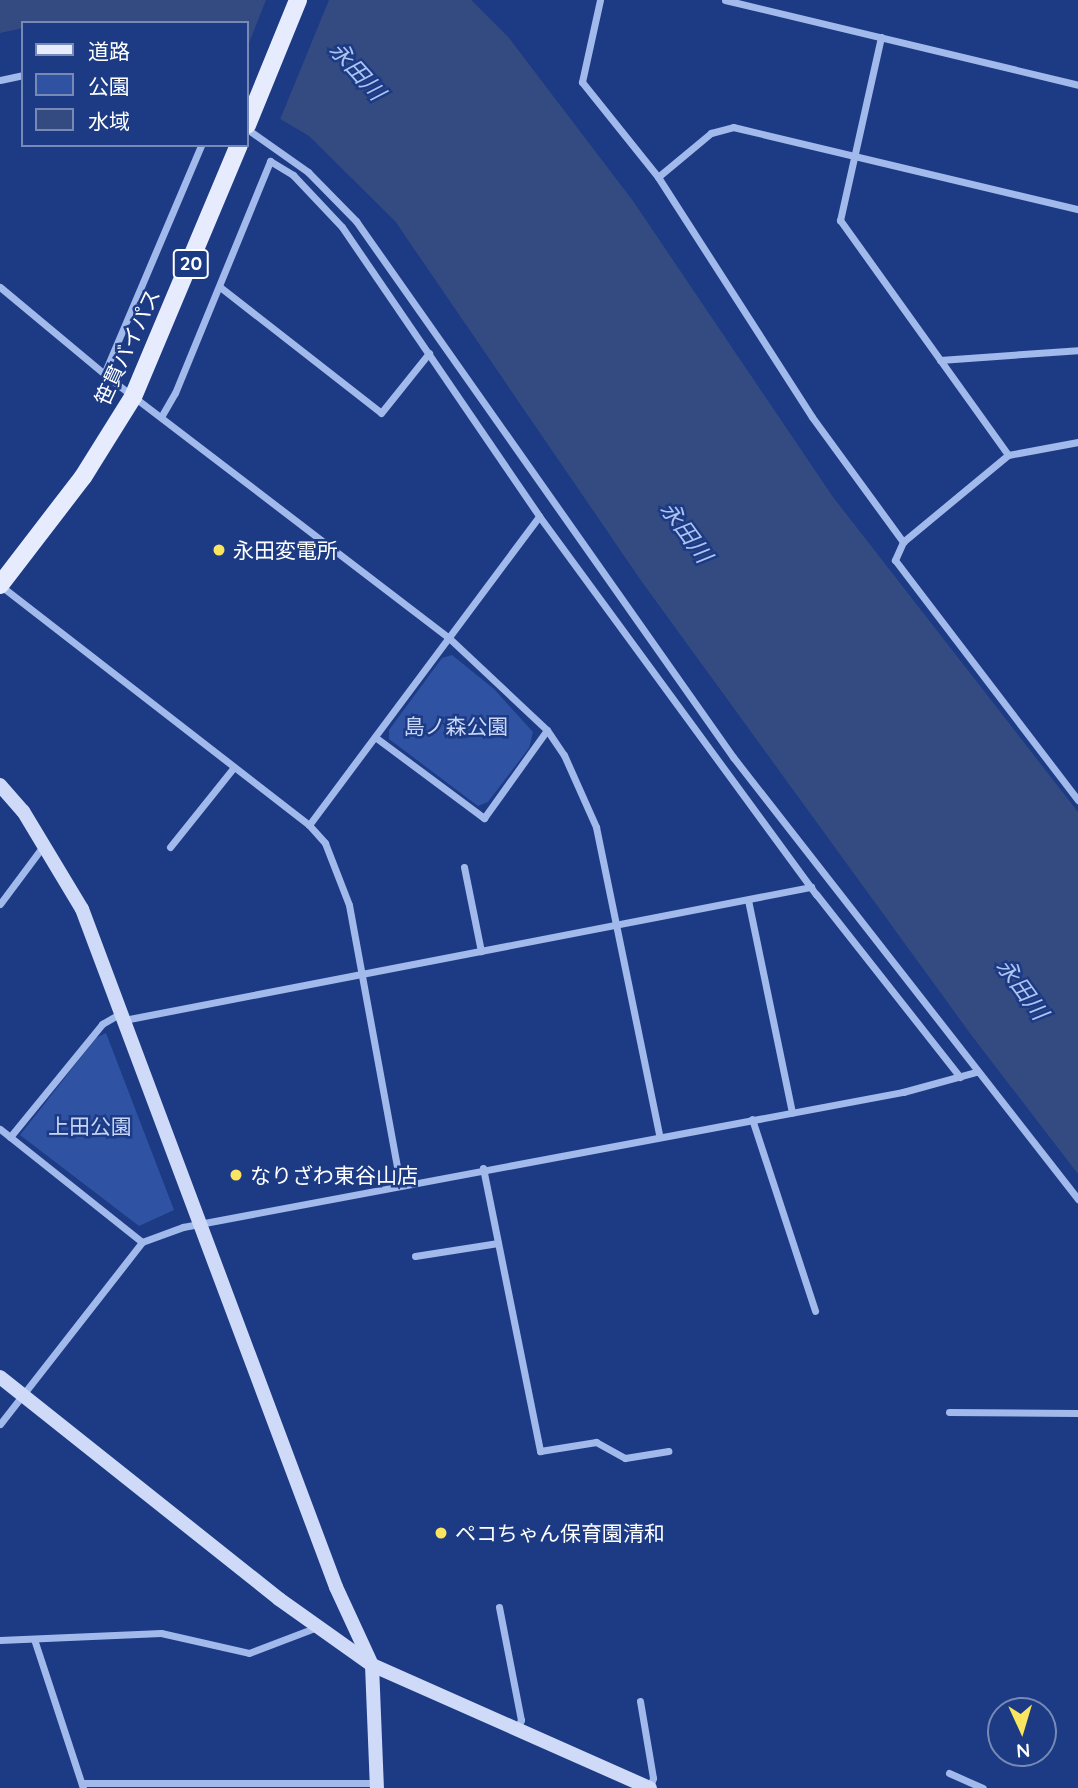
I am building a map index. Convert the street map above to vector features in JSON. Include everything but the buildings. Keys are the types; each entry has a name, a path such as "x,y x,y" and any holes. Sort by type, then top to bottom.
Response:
{"main road":[{"path":"248,125 298,0"},
{"name":"笹貫バイパス","path":"0,585 83,477 133,397 238,147"}],"street":[{"path":"600,0 582,82 658,177 812,417 903,542"},
{"path":"725,0 1078,85"},
{"path":"881,37 840,220 1008,455"},
{"path":"0,80 21,75"},
{"path":"658,177 711,133 733,127 1078,209"},
{"path":"248,128 308,172 356,221 733,757 976,1072 1078,1199"},
{"path":"104,374 200,147"},
{"path":"161,417 220,287 270,161 293,175 342,227 539,516 811,887 960,1077"},
{"path":"0,287 133,397 449,638 547,730 564,755 596,827 659,1135"},
{"path":"220,287 381,413 429,353"},
{"path":"940,360 1078,350"},
{"path":"1078,442 1008,455 903,542 895,560 1078,800"},
{"path":"309,825 539,516"},
{"path":"0,585 309,825 325,844 343,884 400,1184"},
{"path":"375,737 484,818 547,730"},
{"path":"170,847 234,766"},
{"path":"0,785 45,844 82,909 336,1587 372,1665 377,1786 83,1785 34,1639"},
{"path":"0,904 45,844"},
{"path":"464,867 481,951"},
{"path":"10,1137 102,1024 123,1016 362,974 811,887"},
{"path":"748,900 792,1112"},
{"path":"0,1424 142,1242 200,1222 792,1112 976,1072"},
{"path":"752,1119 815,1311"},
{"path":"0,1129 142,1242"},
{"path":"483,1168 540,1451 596,1442 625,1458 668,1451"},
{"path":"415,1256 498,1243"},
{"path":"0,1377 318,1627 372,1665 650,1788 653,1778 640,1701"},
{"path":"949,1412 1078,1413"},
{"path":"499,1607 521,1720 517,1729"},
{"path":"0,1640 161,1633 248,1653 318,1627"},
{"path":"949,1773 983,1788"}],"green space":[{"name":"島ノ森公園","path":"452,655 494,689 533,732 529,748 488,802 478,806 389,739 389,730 442,658"},
{"name":"上田公園","path":"106,1033 174,1210 139,1226 20,1135 96,1038"}],"water":[{"name":"永田川","path":"0,0 471,0 509,38 633,201 833,497 1078,812 1078,1174 972,1036 642,582 395,221 309,136 248,100 248,21 21,21 21,28 0,33"}],"pier":[{"path":"266,0 329,0 279,122 248,104 248,45"}],"place":[{"name":"永田変電所","path":"219,550"},
{"name":"なりざわ東谷山店","path":"236,1175"},
{"name":"ペコちゃん保育園清和","path":"441,1533"}]}
